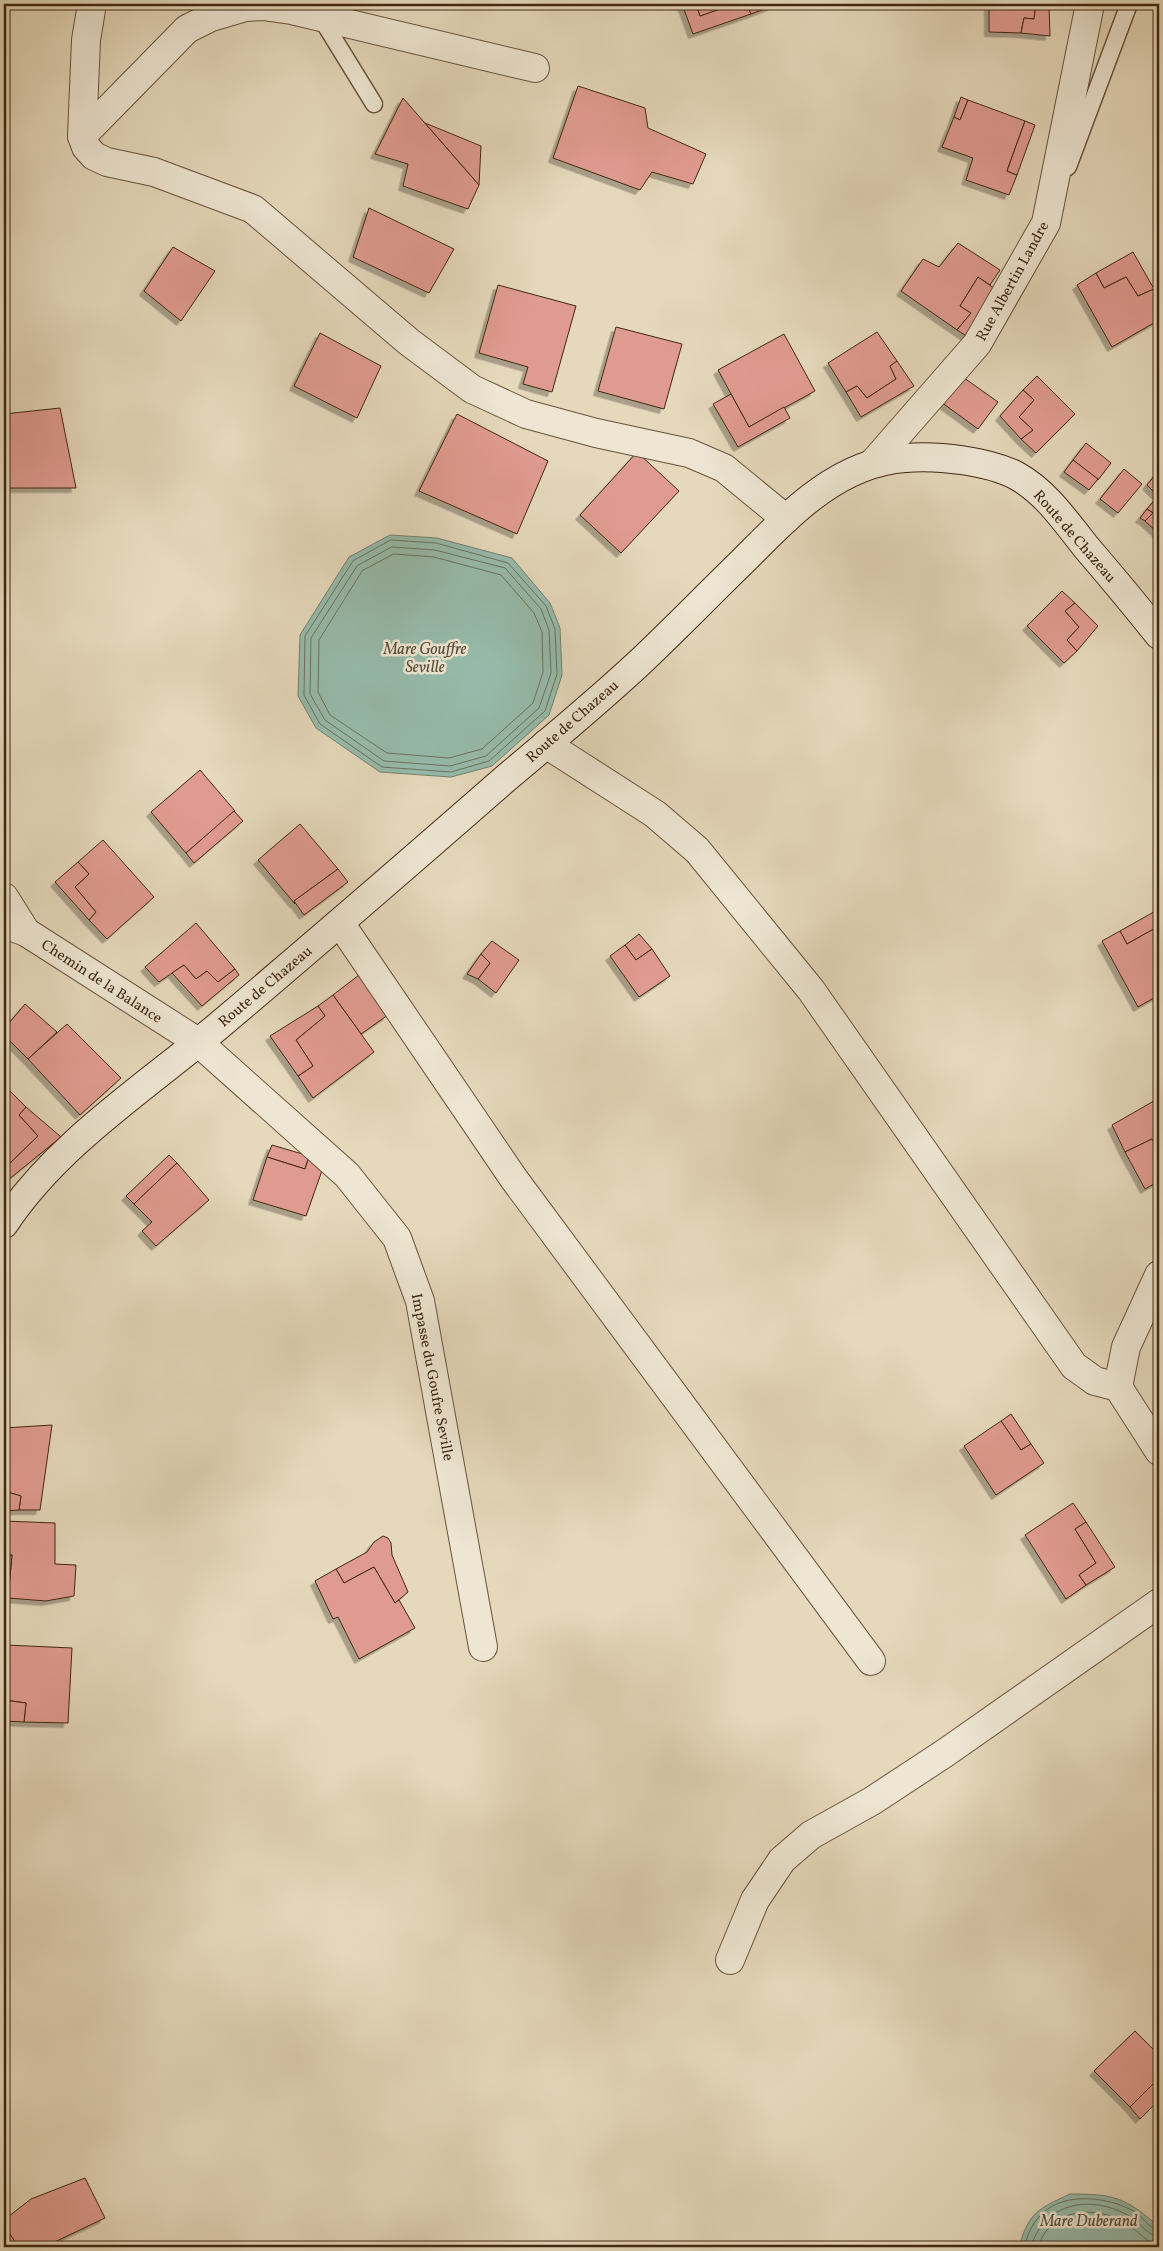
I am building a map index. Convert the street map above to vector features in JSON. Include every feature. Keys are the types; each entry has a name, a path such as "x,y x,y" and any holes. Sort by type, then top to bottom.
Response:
{"street":[{"path":"92,4 86,40 82,136 86,147 94,156 106,162 154,172 253,209 409,342 472,389 526,414 596,434 690,453 724,468 786,518"},
{"name":"Rue Albertin Landre","path":"873,463 977,344 1046,223 1090,4"},
{"path":"82,136 187,29 210,17 245,7 263,6 291,10 535,68"},
{"name":"Route de Chazeau","path":"4,1224 54,1165 95,1126 340,923 637,665 786,518 824,487 849,473 873,463 906,457 933,458 988,466 1016,475 1036,489 1062,516 1159,635"},
{"path":"546,744 655,814 697,850 811,990 1074,1366 1095,1381 1118,1387 1159,1451"},
{"path":"4,897 15,928"},
{"path":"340,923 514,1179 871,1660"},
{"name":"Chemin de la Balance","path":"15,928 198,1042"},
{"name":"Impasse du Goufre Seville","path":"198,1042 347,1175 397,1238 420,1301 483,1646"},
{"path":"1118,1387 1126,1347 1159,1275"},
{"path":"730,1960 755,1900 782,1860 811,1835 872,1801 945,1753 1159,1603"}],"lane":[{"path":"1046,223 1130,4"},
{"path":"321,18 374,104"}],"water":[{"name":"Mare Gouffre Seville","path":"390,535 437,538 512,558 550,603 560,628 562,675 549,715 492,766 451,777 380,772 316,728 298,696 300,635 349,557"},
{"name":"Mare Duberand","path":"1070,2194 1098,2195 1128,2203 1159,2227 1159,2247 1019,2247 1027,2226 1036,2213"}],"building":[{"path":"682,4 696,4 700,16 734,4 747,4 751,14 693,34"},
{"path":"696,4 734,4 700,16"},
{"path":"747,4 771,4 772,6 751,14"},
{"path":"989,4 1036,4 1034,19 1024,18 1021,33 989,32"},
{"path":"1036,4 1049,4 1050,36 1021,33 1024,18 1034,19"},
{"path":"578,86 645,108 648,128 706,154 693,184 652,172 640,190 553,158"},
{"path":"961,97 968,100 960,120 954,117"},
{"path":"403,98 479,185 468,209 403,186 408,164 375,154"},
{"path":"968,100 1025,121 1007,171 1017,175 1009,195 966,180 973,158 942,147 954,117 960,120"},
{"path":"1025,121 1035,125 1017,175 1007,171"},
{"path":"425,123 481,146 479,185"},
{"path":"369,208 454,249 429,293 353,257"},
{"path":"958,243 1000,270 990,285 978,277 960,306 971,313 957,330 901,291 923,259 939,267"},
{"path":"173,247 215,271 181,321 144,291"},
{"path":"1133,252 1154,289 1138,296 1126,277 1104,288 1096,273"},
{"path":"1096,273 1104,288 1126,277 1138,296 1154,289 1159,302 1159,320 1112,347 1077,285"},
{"path":"978,277 1001,293 968,337 957,330 971,313 960,306"},
{"path":"498,285 576,306 552,392 523,384 528,367 479,353"},
{"path":"616,327 682,344 664,409 598,391"},
{"path":"877,332 897,361 890,366 896,379 867,398 857,386 846,392 828,363"},
{"path":"320,333 381,366 357,418 294,386"},
{"path":"784,334 815,391 749,427 718,370"},
{"path":"897,361 914,386 861,417 846,392 857,386 867,398 896,379 890,366"},
{"path":"960,375 998,402 978,429 941,402"},
{"path":"1037,376 1075,414 1036,453 1021,439 1033,430 1019,417 1034,400 1023,390"},
{"path":"1023,390 1034,400 1019,417 1033,430 1021,439 1000,416"},
{"path":"731,394 749,427 784,407 790,418 738,447 713,404"},
{"path":"60,408 76,488 4,488 4,414"},
{"path":"457,414 548,461 517,534 419,491"},
{"path":"1086,443 1111,463 1098,480 1073,460"},
{"path":"637,452 679,491 621,553 580,515"},
{"path":"1073,460 1098,479 1089,490 1064,472"},
{"path":"1124,469 1142,484 1118,513 1100,499"},
{"path":"1159,470 1159,506 1153,513 1147,509 1158,496 1147,485"},
{"path":"1159,506 1159,518 1153,513"},
{"path":"1147,509 1153,513 1145,521 1140,518"},
{"path":"1153,513 1159,518 1159,534 1145,521"},
{"path":"1062,591 1075,603 1065,611 1079,627 1067,640 1077,651 1064,663 1027,626"},
{"path":"1075,603 1098,626 1077,651 1067,640 1079,627 1065,611"},
{"path":"200,770 235,811 186,853 151,812"},
{"path":"234,811 243,821 194,863 186,853"},
{"path":"300,824 338,869 294,901 295,904 258,860"},
{"path":"103,840 154,897 107,939 89,920 96,912 75,887 89,874 78,862"},
{"path":"78,862 89,874 75,887 96,912 89,920 55,882"},
{"path":"338,869 348,882 304,915 294,901"},
{"path":"1159,909 1159,926 1127,944 1120,931"},
{"path":"196,923 235,969 218,982 207,971 196,979 184,965 159,982 145,967"},
{"path":"1159,926 1159,995 1138,1007 1102,941 1120,931 1127,944"},
{"path":"639,934 652,949 636,960 625,945"},
{"path":"492,941 519,960 496,993 478,979 490,963 481,954"},
{"path":"625,945 636,960 652,949 670,976 639,997 610,956"},
{"path":"481,954 490,963 478,979 467,974"},
{"path":"184,965 196,979 207,971 218,982 235,969 239,975 202,1006 172,973"},
{"path":"359,975 388,1015 361,1034 333,995"},
{"path":"333,995 374,1052 313,1098 298,1076 313,1066 296,1040 325,1016 318,1006"},
{"path":"25,1004 57,1032 28,1059 4,1035 4,1029"},
{"path":"318,1006 325,1016 296,1040 313,1066 298,1076 270,1036"},
{"path":"67,1024 121,1078 80,1115 28,1059"},
{"path":"4,1085 26,1107 19,1115 38,1136 4,1169"},
{"path":"1159,1098 1159,1151 1152,1139 1125,1152 1112,1125"},
{"path":"26,1107 61,1137 8,1180 4,1174 4,1169 38,1136 19,1115"},
{"path":"1152,1139 1159,1151 1159,1181 1145,1189 1125,1152"},
{"path":"272,1145 309,1156 305,1169 267,1157"},
{"path":"169,1155 177,1163 134,1204 126,1196"},
{"path":"309,1156 325,1162 306,1216 253,1200 267,1157 305,1169"},
{"path":"177,1163 209,1200 156,1246 142,1231 152,1222 134,1204"},
{"path":"1011,1414 1031,1444 1021,1450 1001,1421"},
{"path":"1001,1421 1021,1450 1031,1444 1044,1463 996,1495 964,1446"},
{"path":"52,1425 40,1510 19,1510 21,1496 4,1491 6,1464 4,1464 4,1428"},
{"path":"4,1464 6,1464 4,1486"},
{"path":"4,1491 21,1496 19,1510 4,1511"},
{"path":"1073,1503 1086,1522 1075,1529 1096,1563 1079,1575 1086,1585 1066,1599 1025,1535"},
{"path":"4,1521 55,1523 55,1564 76,1565 74,1596 46,1601 8,1598 12,1555 4,1555"},
{"path":"1086,1522 1115,1567 1086,1585 1079,1575 1096,1563 1075,1529"},
{"path":"383,1536 388,1538 391,1543 392,1555 408,1592 395,1603 374,1567 344,1583 336,1569 367,1552 374,1542"},
{"path":"4,1555 12,1555 8,1598 4,1598"},
{"path":"374,1567 395,1603 399,1600 415,1628 359,1659 338,1617 333,1619 315,1581 336,1569 344,1583"},
{"path":"6,1645 72,1648 68,1723 24,1722 26,1703 4,1700"},
{"path":"4,1700 26,1703 24,1722 4,1721"},
{"path":"1135,2031 1159,2055 1159,2078 1130,2107 1094,2071"},
{"path":"1159,2078 1159,2100 1140,2119 1130,2107"},
{"path":"85,2178 105,2218 44,2247 19,2247 4,2226 4,2220 31,2199"},
{"path":"4,2226 19,2247 4,2247"}]}
